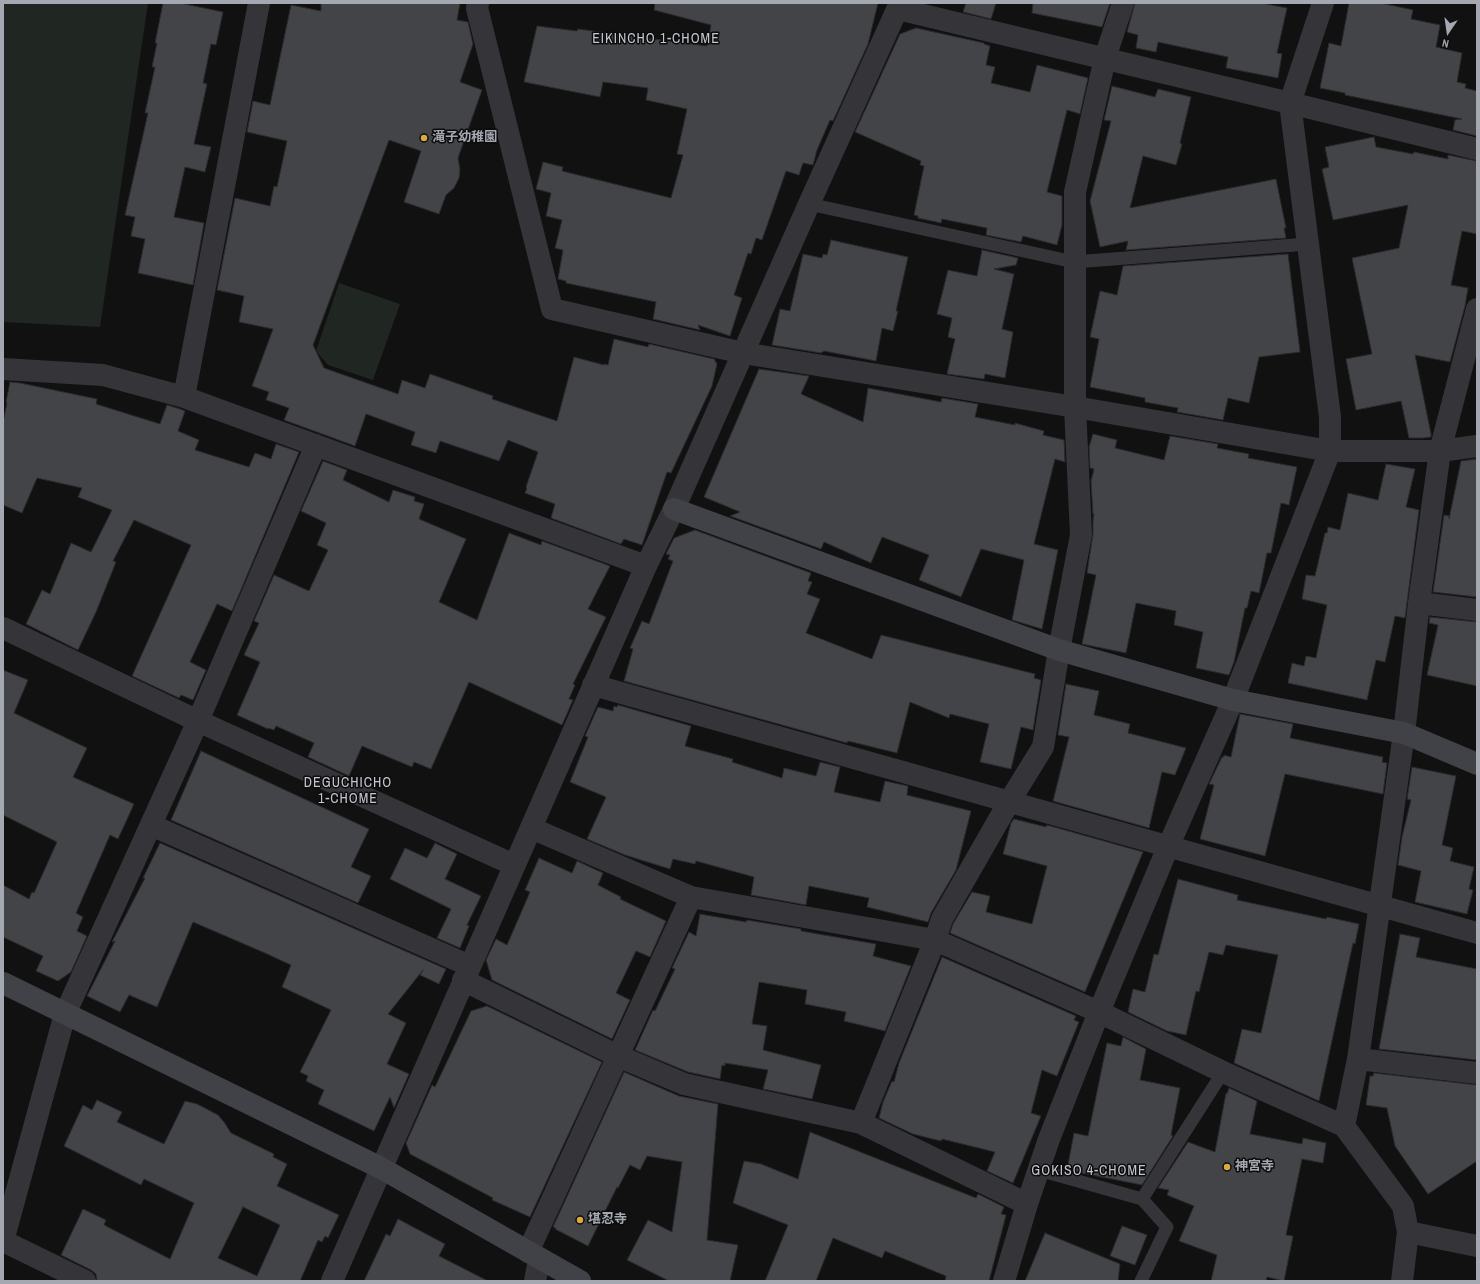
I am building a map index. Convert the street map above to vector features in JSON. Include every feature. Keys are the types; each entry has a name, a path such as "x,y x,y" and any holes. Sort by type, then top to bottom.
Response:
{"street":[{"path":"184,397 259,3"},
{"path":"478,3 477,8 552,309 743,353 1074,407 1330,451 1440,451 1477,446"},
{"path":"861,1123 935,940 942,919 1009,802 1043,747 1059,650 1081,534 1074,407 1075,192 1105,58 1123,3"},
{"path":"1004,1281 1027,1204 1049,1139 1099,1012 1168,847 1233,700 1330,451 1330,417 1290,102 1323,3"},
{"path":"332,1281 646,566 674,509 809,204 899,6 1477,149"},
{"path":"1344,1126 1358,1059 1380,906 1440,451 1477,309"},
{"path":"3,369 103,375 184,397 646,566"},
{"path":"85,1281 3,1241 65,1014 198,721 316,445"},
{"path":"674,509 1059,650 1233,700 1404,733 1477,764"},
{"path":"1419,603 1477,610"},
{"path":"3,628 198,721 514,865"},
{"path":"593,686 1477,933"},
{"path":"151,825 467,973 618,1056 684,1084 861,1123 1027,1204"},
{"path":"531,828 691,896 935,940 1099,1012 1223,1072 1344,1126 1403,1206 1408,1232 1402,1281"},
{"path":"535,1281 534,1255 618,1056 691,896"},
{"path":"3,983 381,1168 580,1281"},
{"path":"1358,1059 1477,1073"},
{"path":"1408,1232 1477,1246"}],"lane":[{"path":"809,204 1074,262 1308,244"},
{"path":"1142,1199 1223,1072"},
{"path":"1038,1170 1142,1199 1167,1227 1141,1281"}],"shaded area":[{"path":"3,3 148,3 100,327 3,322"},
{"path":"339,283 400,304 373,380 328,365 316,351"}],"building":[{"path":"163,3 180,3 223,12 216,45 211,44 203,83 207,84 194,144 211,147 205,172 185,167 174,217 204,223 193,285 138,273 145,239 131,236 135,217 125,215 148,113 145,113 155,67 152,67"},
{"path":"321,3 460,3 457,20 468,22 473,44 460,82 482,90 458,158 460,170 459,178 454,188 446,195 439,214 404,202 421,151 389,140 313,345 324,368 398,394 402,380 425,388 430,374 493,396 492,399 557,421 574,357 608,365 614,339 648,347 649,344 714,359 717,364 712,386 671,473 667,472 642,545 624,539 621,544 551,518 555,504 525,493 538,452 508,440 499,461 440,441 436,453 411,445 415,432 366,414 355,446 284,420 289,408 266,400 269,392 252,386 273,329 239,322 244,296 217,290 235,198 270,206 274,186 277,187 287,141 247,132 253,101 270,105 291,5 321,11"},
{"path":"655,3 878,3 868,44 833,121 830,120 817,150 813,165 803,163 799,175 786,171 762,240 756,238 751,254 748,253 734,295 742,298 730,336 698,325 700,330 653,319 656,302 566,283 566,281 558,279 563,250 555,248 562,220 546,216 551,193 536,189 543,162 563,167 562,171 671,198 683,155 677,154 687,109 646,100 648,88 603,82 600,97 524,82 537,26 577,31 578,29 707,46 711,25 654,10"},
{"path":"966,3 996,3 991,19 963,12"},
{"path":"1033,3 1110,3 1102,27 1032,13"},
{"path":"1135,3 1261,3 1287,8 1277,53 1282,54 1278,78 1226,68 1228,57 1158,42 1156,52 1136,48 1138,35 1127,32"},
{"path":"1349,3 1381,3 1413,10 1411,19 1440,25 1436,47 1462,53 1457,82 1466,84 1465,88 1477,91 1477,136 1453,130 1455,120 1462,119 1345,95 1345,93 1320,88 1329,43 1341,46"},
{"path":"916,28 984,43 990,46 986,65 995,67 991,83 1030,92 1037,65 1088,78 1080,114 1067,110 1047,192 1062,196 1062,225 1057,245 1023,236 1021,242 986,235 987,228 942,219 941,223 918,218 918,216 914,215 924,166 920,165 921,161 855,132 900,34"},
{"path":"1112,86 1155,97 1158,89 1191,97 1180,143 1182,144 1176,165 1143,156 1130,208 1276,179 1286,228 1284,228 1286,238 1126,250 1128,241 1100,247 1090,201 1111,121 1104,120"},
{"path":"1374,137 1376,147 1413,154 1414,152 1448,159 1448,155 1477,161 1477,234 1462,231 1451,285 1468,288 1465,306 1450,362 1415,355 1431,437 1409,438 1401,401 1356,410 1346,359 1372,354 1352,258 1399,248 1408,205 1333,220 1322,169 1329,167 1325,147"},
{"path":"831,240 908,257 893,331 882,328 876,361 824,351 821,353 772,345 780,309 790,311 803,254 822,258 823,254 827,255"},
{"path":"982,250 1018,258 1016,265 994,269 1014,274 1002,329 1013,332 1005,378 985,374 984,379 947,374 955,339 948,337 952,318 937,314 948,270 977,276"},
{"path":"1288,254 1300,352 1259,357 1249,403 1228,398 1223,420 1177,412 1178,408 1145,402 1145,398 1090,387 1099,339 1090,337 1100,291 1117,295 1123,266"},
{"path":"759,369 809,376 801,394 863,422 868,388 941,402 942,398 978,404 975,417 1015,425 1015,423 1044,431 1043,435 1064,440 1065,462 1055,459 1034,544 1058,550 1042,629 1012,620 1024,560 981,549 961,597 919,580 929,555 882,537 871,563 824,542 821,549 730,516 740,512 704,497"},
{"path":"10,382 97,399 96,404 160,424 167,405 180,409 185,411 178,431 199,440 195,450 249,467 255,453 271,459 276,444 299,452 232,611 217,604 190,662 206,670 193,700 181,695 179,698 132,676 191,545 134,520 113,561 116,562 96,612 78,650 26,624 42,590 50,594 71,543 91,552 112,510 78,497 82,488 37,478 22,513 3,505 3,422"},
{"path":"1093,434 1117,440 1115,448 1164,460 1170,436 1218,444 1217,448 1249,454 1248,458 1297,467 1289,505 1281,503 1271,553 1267,553 1259,593 1251,591 1247,608 1245,608 1234,662 1229,675 1196,668 1203,632 1174,625 1176,611 1136,603 1126,653 1082,644 1096,575 1087,573 1093,534 1094,514 1091,481 1094,469 1090,468 1089,447"},
{"path":"1477,459 1477,597 1433,592 1444,515 1449,516 1449,519 1461,461"},
{"path":"323,461 347,470 343,480 389,502 393,490 415,497 414,501 424,504 419,519 466,539 439,602 477,620 509,533 541,545 542,541 610,566 588,609 606,617 573,684 575,685 569,699 573,700 562,725 469,682 431,769 414,762 412,767 362,746 349,776 308,757 314,743 276,726 274,730 268,729 237,715 260,662 244,655 259,623 254,621 274,575 309,591 328,550 317,545 326,523 301,511"},
{"path":"1386,464 1415,469 1406,507 1419,510 1405,618 1395,616 1385,662 1376,660 1367,700 1288,683 1292,663 1304,666 1306,656 1316,658 1327,605 1302,599 1306,575 1315,576 1325,533 1327,533 1328,527 1340,530 1348,493 1378,500"},
{"path":"695,530 811,573 808,581 812,582 807,594 820,599 806,633 872,659 881,635 1035,674 1034,678 1041,680 1033,730 1021,727 1011,769 980,762 989,724 950,714 949,718 910,702 897,753 848,741 847,743 624,681 633,649 630,648 642,621 649,624 673,561 668,559 670,555 666,554 674,538"},
{"path":"1430,617 1477,622 1477,686 1427,675 1438,625 1429,623"},
{"path":"3,670 28,680 14,713 87,748 73,777 134,804 118,839 110,835 76,913 83,917 77,931 87,936 71,972 58,981 36,971 43,956 3,937 3,885 29,899 32,892 34,893 57,842 3,815"},
{"path":"1066,684 1099,691 1094,715 1130,724 1128,733 1186,748 1175,775 1162,772 1149,828 1053,801 1069,737 1058,735"},
{"path":"618,705 691,726 685,746 733,759 732,762 782,778 784,768 816,776 820,762 840,767 834,792 880,802 885,781 908,786 907,795 971,811 956,870 931,913 928,922 867,907 869,898 809,886 806,905 751,895 754,877 696,861 695,864 673,859 670,869 625,855 587,839 606,797 570,782 588,737 585,736 598,707 613,711 614,706 617,707"},
{"path":"1240,714 1293,724 1290,738 1383,757 1382,762 1387,763 1383,794 1285,774 1265,856 1200,839 1214,785 1209,784 1222,757 1224,757 1224,755 1231,757"},
{"path":"201,751 369,829 351,867 371,876 358,903 171,820"},
{"path":"1412,767 1456,776 1442,845 1453,848 1450,861 1474,867 1469,889 1473,890 1467,914 1415,902 1421,871 1398,865 1402,837 1411,800 1407,799"},
{"path":"1014,819 1046,827 1047,825 1143,852 1085,992 950,933 953,924 972,892 990,896 986,912 1032,924 1047,866 1003,854 1011,823"},
{"path":"160,843 446,969 439,984 420,975 423,970 388,1014 406,1023 387,1064 409,1074 394,1108 390,1097 374,1131 318,1104 324,1090 306,1081 308,1076 300,1072 331,1010 282,987 291,965 193,922 157,1007 129,995 120,1012 87,996 115,941 112,942 145,878 143,878"},
{"path":"435,843 457,854 445,879 481,896 467,925 469,926 460,948 437,938 451,909 390,879 405,848 427,858"},
{"path":"539,858 572,873 577,861 603,873 598,885 621,897 620,899 666,921 650,957 636,951 616,993 630,1000 612,1039 492,980 486,960 496,939 507,945 530,892 525,890"},
{"path":"1178,879 1238,895 1237,900 1326,919 1327,917 1359,924 1355,944 1353,943 1319,1101 1234,1063 1242,1029 1261,1033 1278,955 1226,945 1223,955 1209,952 1199,992 1196,991 1186,1035 1167,1031 1128,1012 1133,989 1145,992 1154,954 1158,955"},
{"path":"700,914 801,929 801,931 876,944 873,956 911,966 885,1031 844,1021 846,1012 805,1004 807,990 759,982 752,1024 767,1026 763,1050 821,1065 812,1099 763,1089 768,1070 725,1063 725,1066 722,1065 720,1079 688,1072 635,1050 653,1010 655,1011 675,969 672,968 689,932 696,936"},
{"path":"1400,934 1420,938 1416,957 1477,969 1477,1060 1379,1049"},
{"path":"942,957 1076,1016 1074,1020 1079,1022 1057,1076 1042,1070 1031,1113 1041,1116 1013,1183 987,1171 995,1152 942,1139 941,1141 913,1134 879,1118 883,1102 892,1081 894,1082 899,1063"},
{"path":"487,1006 602,1062 530,1217 492,1200 493,1198 410,1154 406,1143 432,1085 435,1087 471,1011"},
{"path":"1123,1037 1146,1049 1140,1080 1180,1088 1171,1135 1173,1136 1142,1185 1067,1170 1074,1133 1088,1136 1107,1043 1121,1046"},
{"path":"624,1072 679,1096 718,1104 707,1240 738,1245 730,1281 669,1281 627,1260 648,1220 672,1232 682,1162 647,1156 640,1170 630,1165 618,1188 617,1187 588,1246 553,1227"},
{"path":"1374,1073 1477,1085 1477,1161 1428,1194 1395,1146 1387,1108 1366,1105 1370,1076 1373,1076"},
{"path":"1229,1088 1257,1101 1250,1134 1302,1144 1303,1138 1326,1143 1323,1163 1302,1159 1286,1235 1293,1236 1284,1281 1267,1277 1266,1281 1211,1281 1217,1255 1179,1241 1194,1206 1167,1195 1169,1190 1158,1188 1188,1142 1215,1152 1226,1093 1227,1094"},
{"path":"97,1100 122,1112 117,1122 164,1144 185,1101 197,1104 218,1115 231,1133 274,1154 273,1157 287,1164 277,1186 339,1215 328,1238 325,1236 322,1242 318,1240 300,1281 97,1281 96,1274 91,1270 61,1255 83,1209 106,1220 104,1225 170,1259 194,1203 144,1179 141,1185 64,1146 83,1105 92,1110","holes":["243,1207 280,1225 257,1276 218,1258"]},
{"path":"810,1132 976,1198 978,1194 1004,1207 1001,1214 1006,1215 989,1281 945,1281 946,1276 885,1251 882,1258 833,1238 816,1281 765,1281 788,1225 733,1203 744,1161 761,1164 798,1179"},
{"path":"398,1219 445,1244 439,1256 488,1281 364,1281 386,1234 390,1236"},
{"path":"1122,1226 1147,1235 1135,1265 1110,1256"},
{"path":"1045,1233 1120,1264 1118,1281 1025,1281"}],"place":[{"name":"滝子幼稚園","path":"424,138"},
{"name":"神宮寺","path":"1227,1167"},
{"name":"堪忍寺","path":"580,1220"}],"district":[{"name":"EIKINCHO 1-CHOME","path":"656,39"},
{"name":"DEGUCHICHO 1-CHOME","path":"348,792"},
{"name":"GOKISO 4-CHOME","path":"1089,1171"}]}
